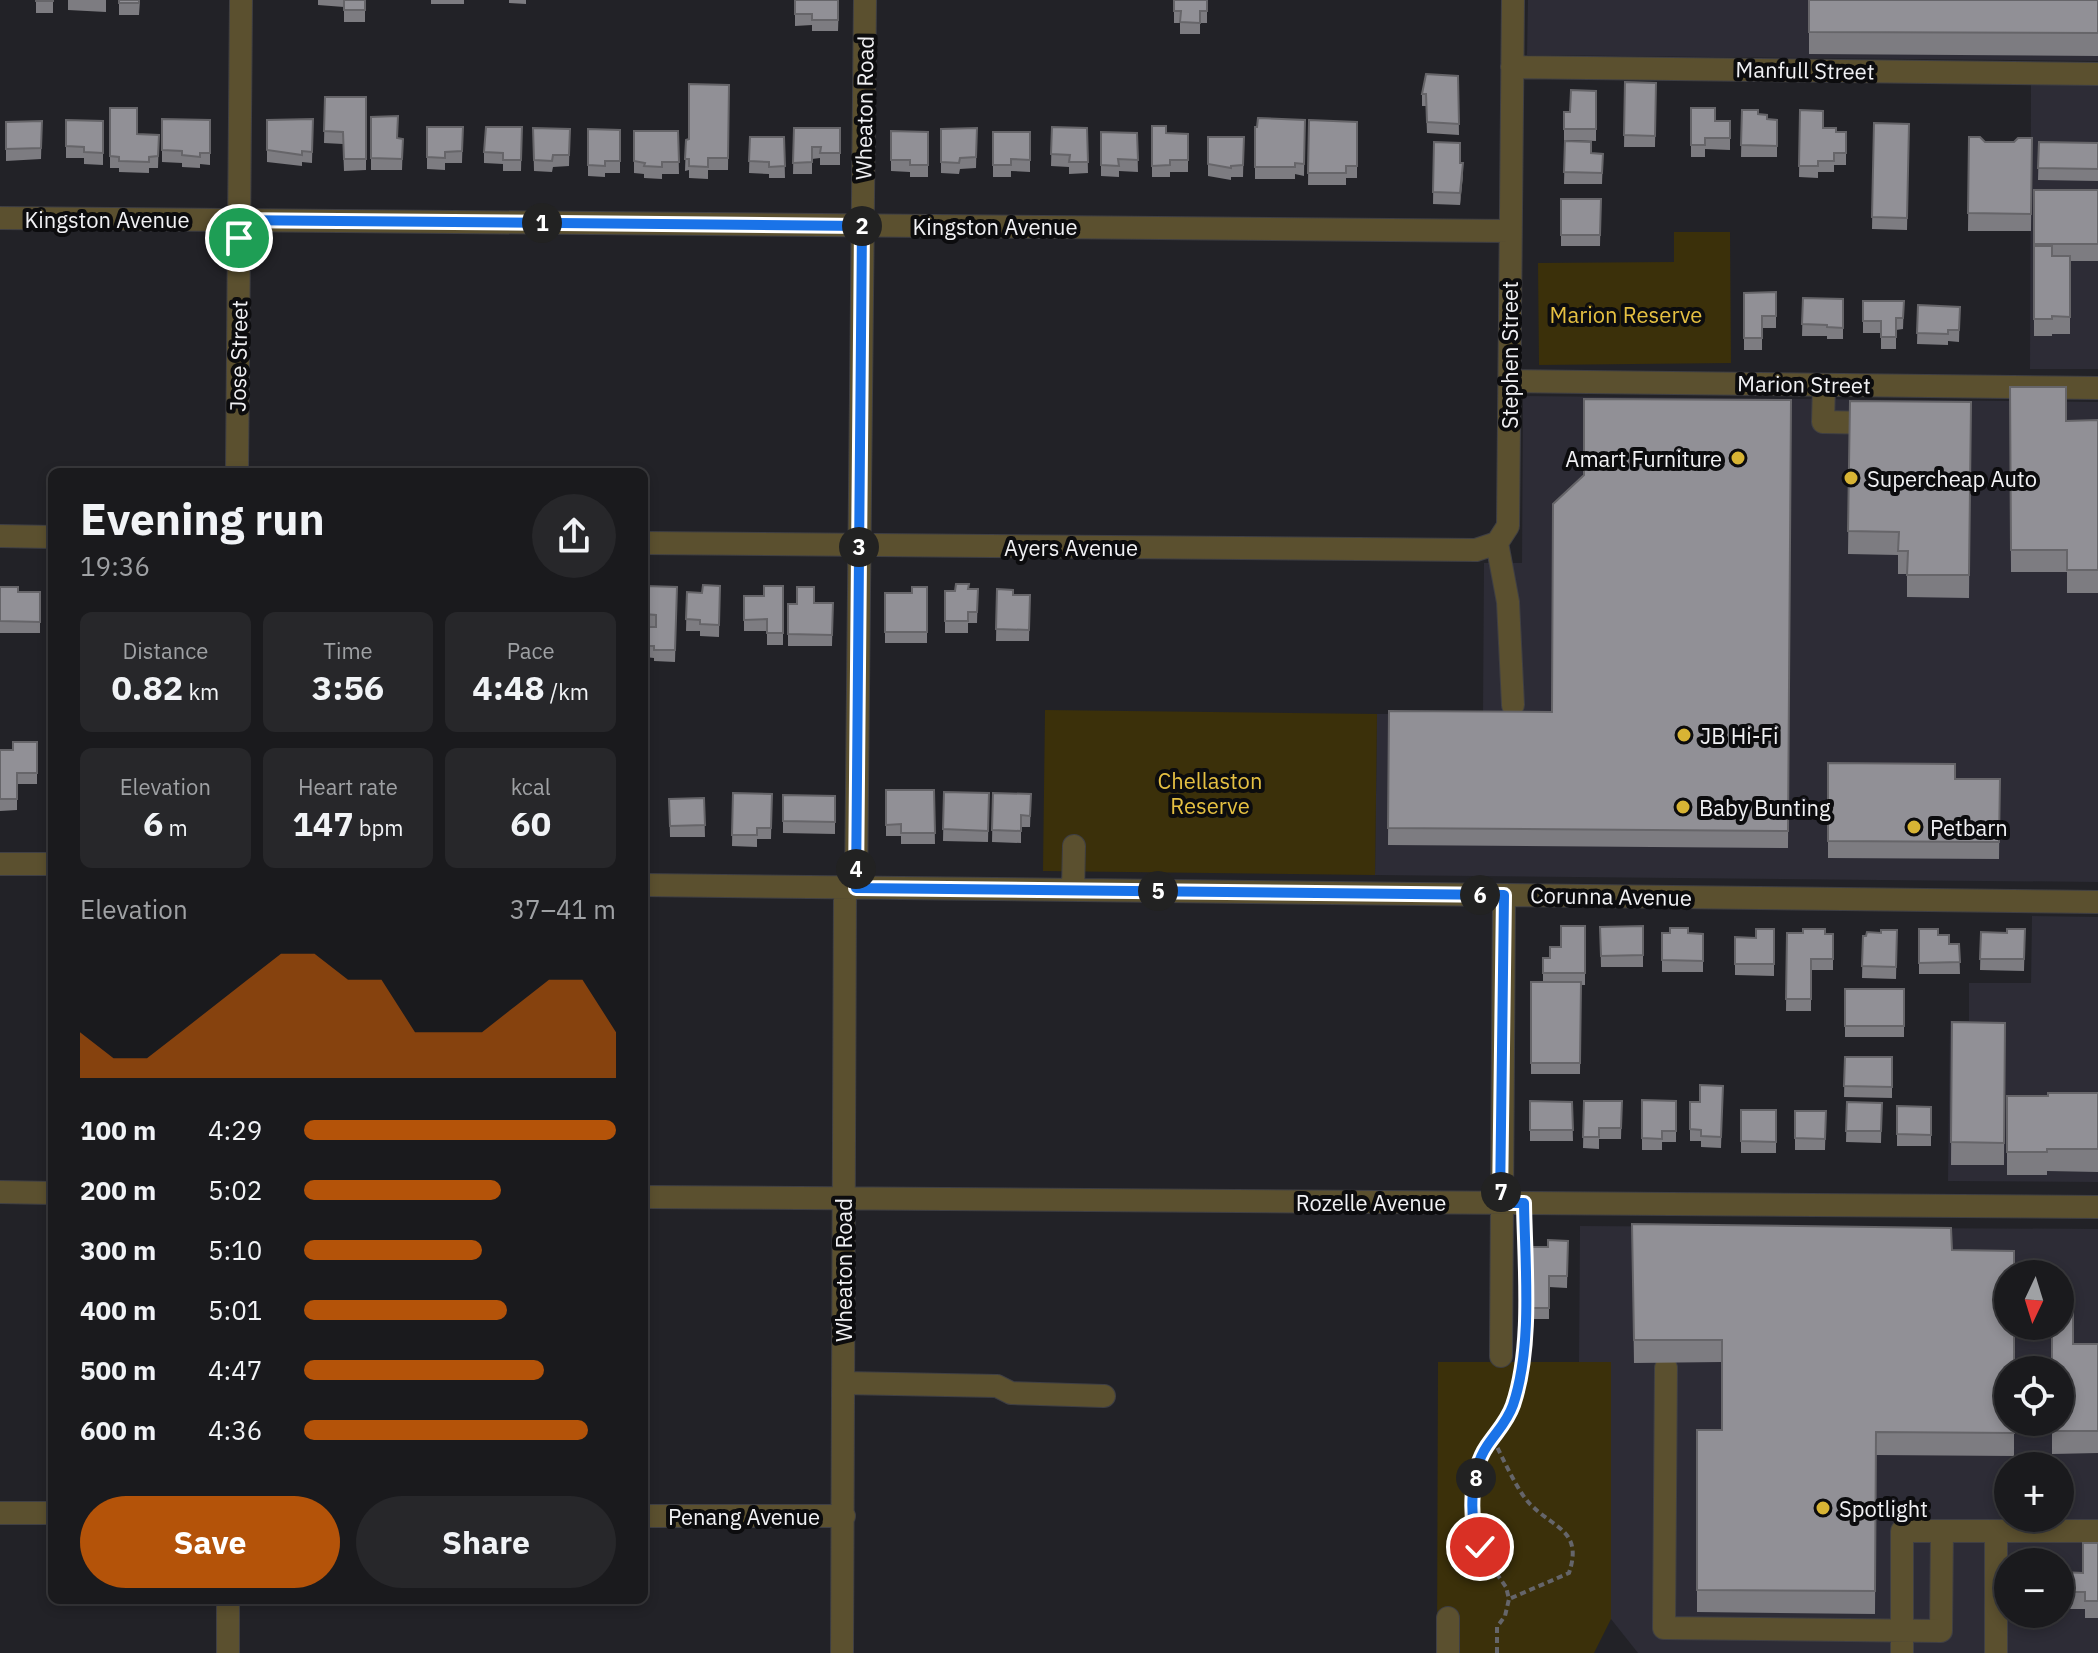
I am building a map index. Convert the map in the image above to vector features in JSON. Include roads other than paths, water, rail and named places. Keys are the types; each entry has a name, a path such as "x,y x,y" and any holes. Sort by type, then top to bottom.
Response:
{"street":[{"name":"Jose Street","path":"237,468 241,0"},
{"name":"Wheaton Road","path":"842,1653 843,1198 859,545 865,0"},
{"name":"Stephen Street","path":"1513,0 1508,526 1497,543 1508,602 1513,705"},
{"name":"Manfull Street","path":"1512,67 2098,74"},
{"name":"Kingston Avenue","path":"0,218 1510,231"},
{"name":"Marion Street","path":"1510,381 2098,388"},
{"path":"1824,385 1823,422 1898,423"},
{"path":"1958,410 1959,386"},
{"path":"0,536 48,537"},
{"name":"Ayers Avenue","path":"648,543 1476,550 1497,543"},
{"path":"1073,890 1074,846"},
{"path":"0,864 48,864"},
{"name":"Corunna Avenue","path":"648,885 2098,902"},
{"path":"1501,1356 1504,895"},
{"path":"0,1192 48,1193"},
{"name":"Rozelle Avenue","path":"648,1197 2098,1207"},
{"path":"1666,1368 1664,1628 1902,1642 1941,1631 1942,1531"},
{"path":"844,1383 997,1386 1011,1393 1104,1396"},
{"path":"0,1513 48,1513"},
{"name":"Penang Avenue","path":"648,1516 844,1516"},
{"path":"1902,1642 1902,1531 1994,1532"},
{"path":"2074,1531 2098,1531"},
{"path":"1996,1532 1996,1653"},
{"path":"228,1604 228,1653"},
{"path":"1448,1618 1448,1653"}],"place":[{"name":"Amart Furniture","path":"1738,458"},
{"name":"Supercheap Auto","path":"1851,478"},
{"name":"JB Hi-Fi","path":"1684,735"},
{"name":"Baby Bunting","path":"1683,807"},
{"name":"Petbarn","path":"1914,827"},
{"name":"Spotlight","path":"1823,1508"}],"park label":[{"name":"Marion Reserve","path":"1626,314"},
{"name":"Chellaston Reserve","path":"1210,792"}]}
